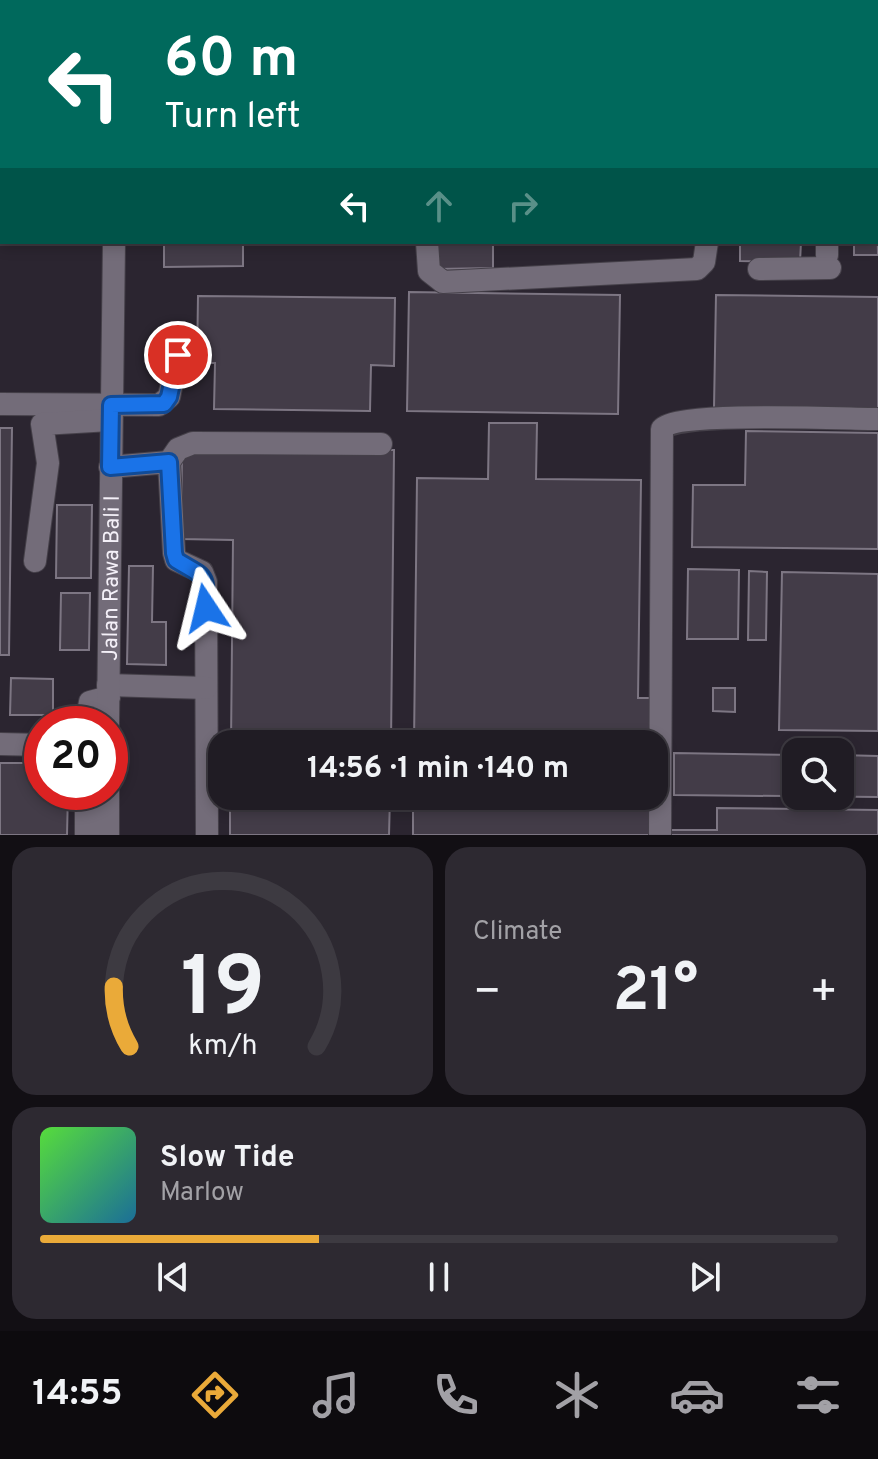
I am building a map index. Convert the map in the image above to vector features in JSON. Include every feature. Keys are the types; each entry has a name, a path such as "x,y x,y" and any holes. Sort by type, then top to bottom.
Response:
{"street":[{"name":"Jalan Rawa Bali I","path":"108,706 114,244"},
{"path":"427,244 429,271 443,282 697,269 704,262 707,244"},
{"path":"759,269 828,255"},
{"path":"7,404 42,424 164,404 169,397 178,355"},
{"path":"7,404 110,413"},
{"path":"660,835 662,429 673,421 713,418 878,419"},
{"path":"35,561 48,463 42,424"},
{"path":"207,835 206,582 202,572 176,560 169,462 178,449 193,443 381,444"},
{"path":"110,467 169,462"},
{"path":"89,706 90,702 108,691 206,688"},
{"path":"0,744 24,745"},
{"path":"86,810 86,835"},
{"path":"108,810 108,835"}],"building":[{"path":"164,244 243,244 243,266 164,267"},
{"path":"436,244 493,244 493,268 437,269"},
{"path":"740,244 801,244 800,262 740,261"},
{"path":"854,244 878,244 878,255 854,255"},
{"path":"409,292 620,295 618,414 407,411"},
{"path":"716,295 878,297 878,410 714,408"},
{"path":"198,296 395,298 394,366 371,365 370,411 214,409 215,363 197,363"},
{"path":"489,423 537,423 536,479 641,480 638,698 655,698 654,730 414,730 417,478 488,479"},
{"path":"0,428 12,428 9,655 0,655"},
{"path":"746,431 878,433 878,549 692,547 693,485 745,485"},
{"path":"182,448 394,450 391,730 231,730 233,540 181,539"},
{"path":"57,505 92,505 91,578 56,578"},
{"path":"129,566 153,566 152,622 166,622 166,665 127,664"},
{"path":"688,569 739,570 738,639 687,639"},
{"path":"749,571 767,572 766,640 748,640"},
{"path":"782,572 878,574 878,731 779,730"},
{"path":"61,593 90,593 89,650 60,650"},
{"path":"11,678 53,679 53,706 24,706 24,715 10,715"},
{"path":"713,688 735,688 735,712 713,711"},
{"path":"674,753 782,755 782,796 674,795"},
{"path":"854,755 878,756 878,797 854,797"},
{"path":"0,763 24,763 24,810 68,810 67,835 0,835"},
{"path":"717,808 878,810 878,835 671,835 671,830 717,830"},
{"path":"230,810 390,810 389,835 230,835"},
{"path":"413,810 654,810 653,835 413,835"}],"route":[{"path":"178,355 168,401 164,404 111,405 110,467 169,462 174,553 176,560 202,572 206,582 206,608"}]}
